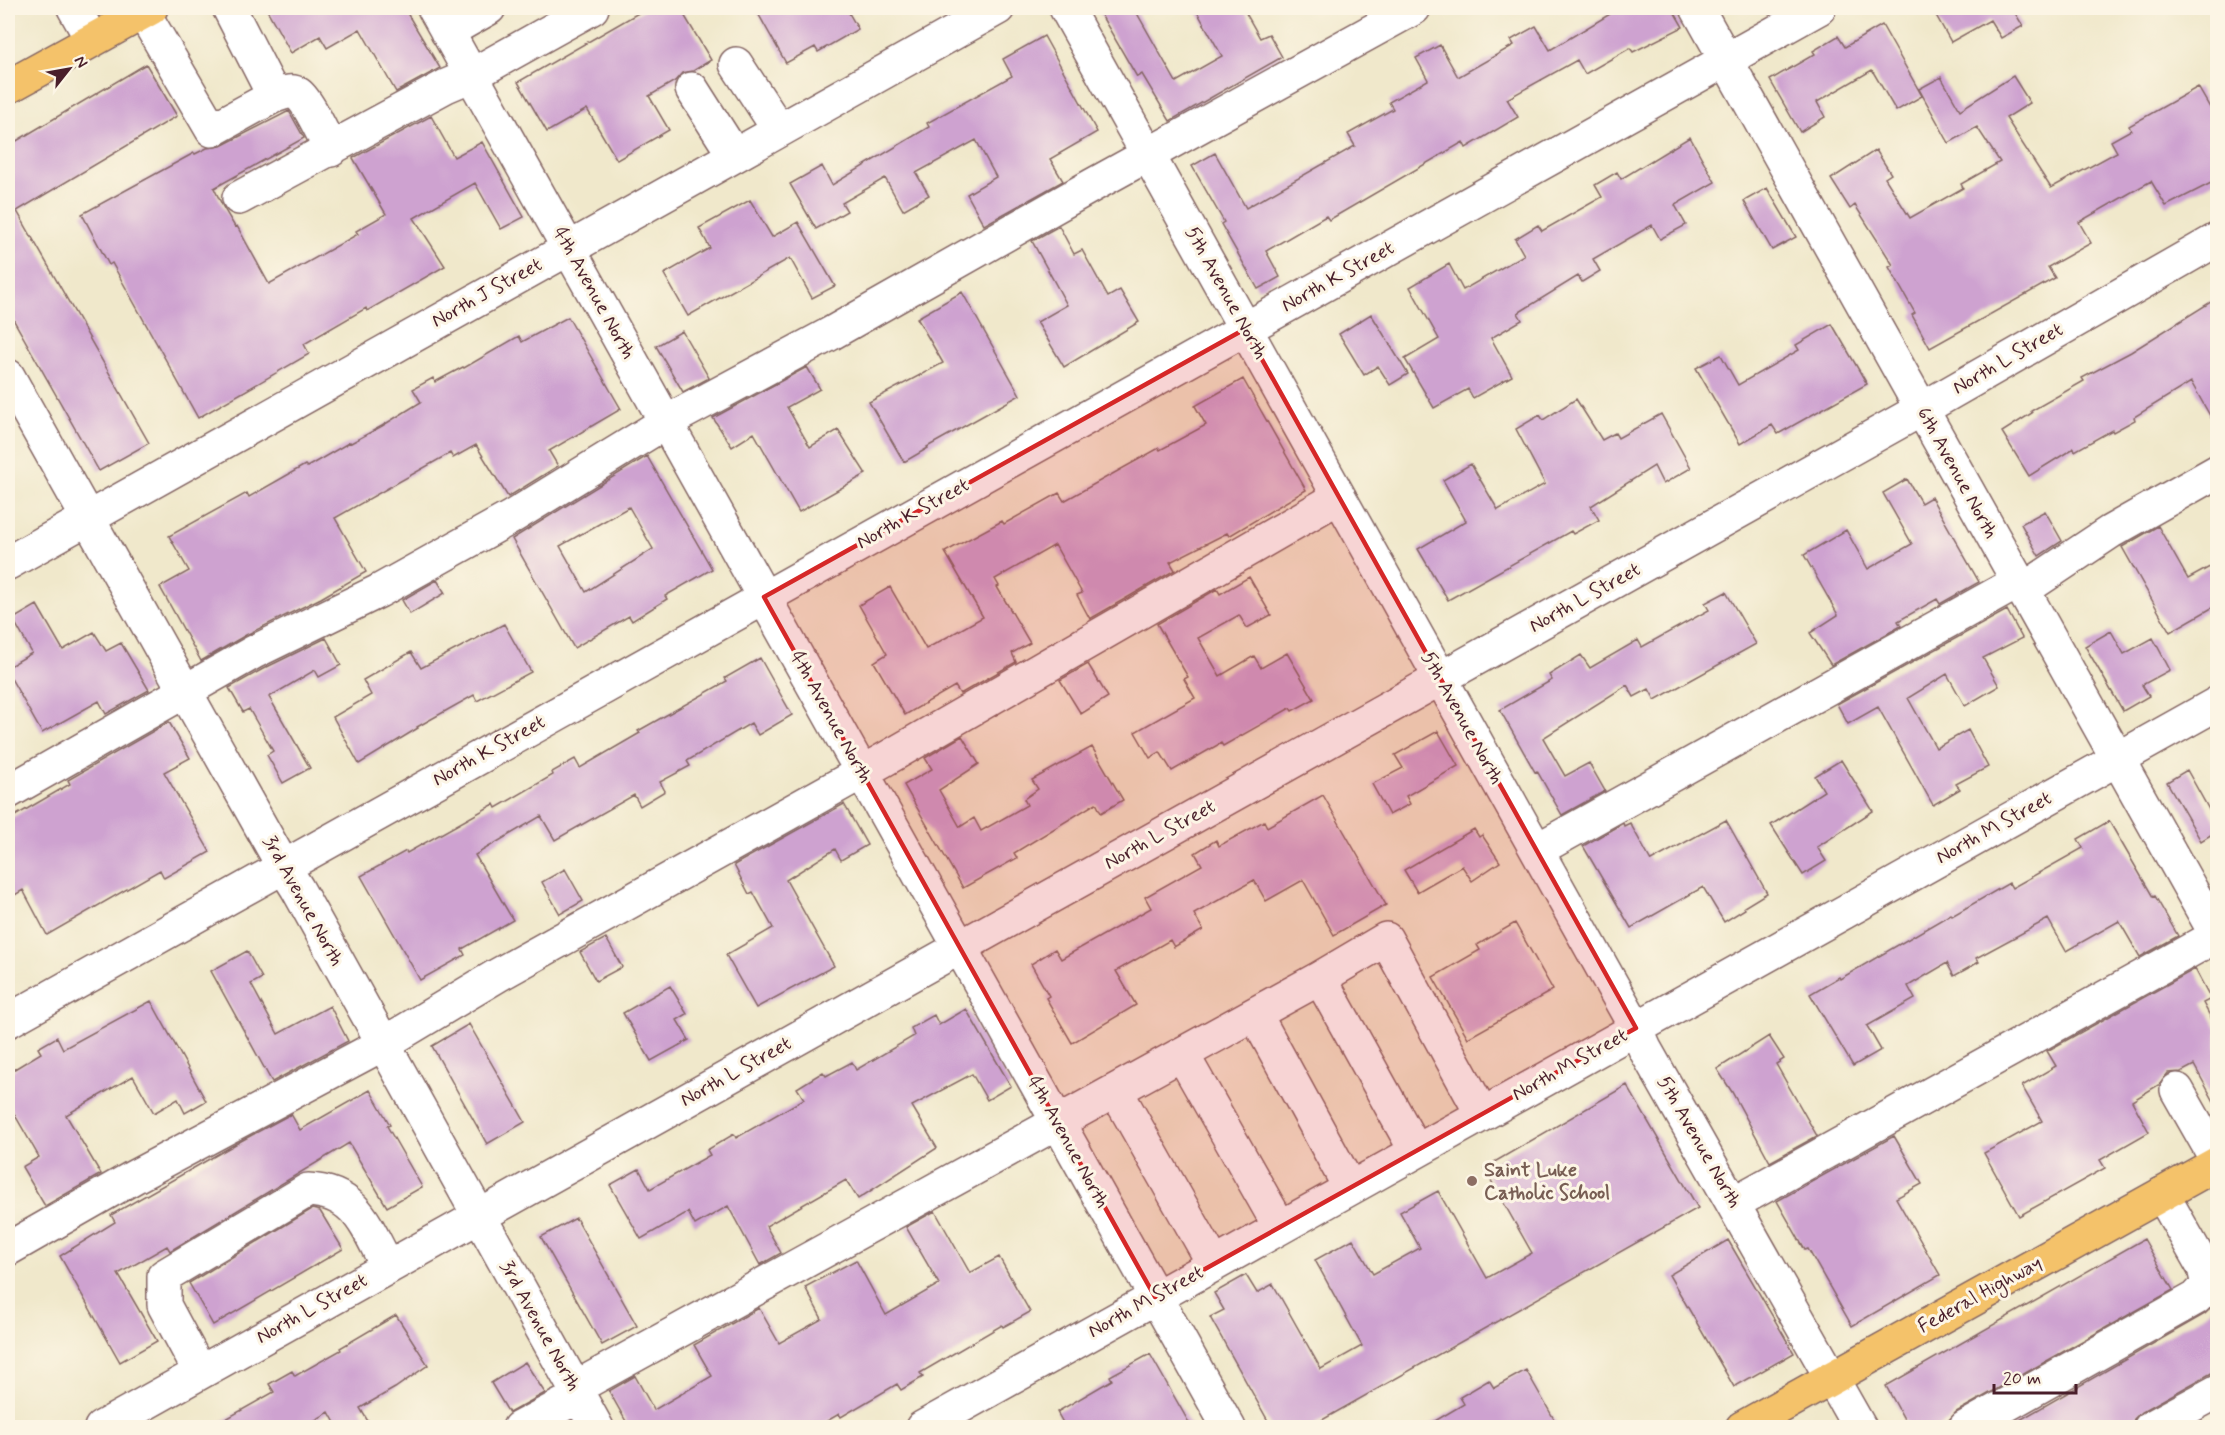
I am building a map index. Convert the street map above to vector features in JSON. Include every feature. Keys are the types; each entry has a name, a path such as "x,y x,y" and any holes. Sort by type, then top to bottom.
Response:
{"main road":[{"path":"8,87 147,10"},
{"name":"Federal Highway","path":"1742,1428 2217,1162"}],"street":[{"path":"74,8 92,40"},
{"path":"229,8 274,96"},
{"path":"440,20 489,8"},
{"path":"239,198 446,86 472,75 591,8"},
{"name":"North J Street","path":"8,563 998,8"},
{"name":"5th Avenue North","path":"1066,8 1646,1049 1860,1428"},
{"path":"8,792 254,652 379,591 510,519 666,422 830,334 1414,8"},
{"name":"6th Avenue North","path":"1697,8 2217,936"},
{"name":"North K Street","path":"8,1021 1819,8"},
{"path":"147,10 212,130 274,96 289,92 298,94 305,102 331,150"},
{"name":"4th Avenue North","path":"440,20 1229,1428"},
{"path":"736,64 779,130"},
{"path":"692,89 734,155"},
{"name":"North L Street","path":"118,1423 200,1372 1922,409 2217,239"},
{"name":"3rd Avenue North","path":"8,376 297,888 597,1428"},
{"path":"1537,850 2020,586 2217,471"},
{"path":"8,1249 134,1177 382,1044 649,888 862,772 1339,497"},
{"name":"North M Street","path":"922,1428 2217,703"},
{"path":"1734,1203 2217,936"},
{"path":"519,1428 577,1392 1386,939 1482,1114"},
{"path":"1320,978 1416,1151"},
{"path":"1255,1014 1350,1188"},
{"path":"1182,1053 1280,1227"},
{"path":"2176,1090 2217,1162"},
{"path":"1116,1091 1214,1264"},
{"path":"200,1372 164,1305 164,1276 308,1190 326,1191 357,1210 388,1267"},
{"path":"1965,1428 2196,1298 2208,1285 2204,1268 2162,1194"},
{"path":"2150,1428 2217,1391"}],"highlighted area":[{"path":"1245,329 1636,1028 1155,1297 764,597"}],"building":[{"path":"266,8 404,8 440,68 396,92 360,29 327,48 320,36 291,53"},
{"path":"647,8 680,8 711,60 693,71 682,73 675,81 649,96 669,130 617,160 587,109 547,132 518,82"},
{"path":"755,8 846,8 858,29 818,52 815,47 786,63"},
{"path":"1097,8 1134,8 1176,82 1222,56 1195,8 1243,8 1260,38 1269,34 1282,57 1170,121 1142,74 1137,77"},
{"path":"1620,8 1672,8 1683,27 1633,52 1630,48 1585,74 1577,60 1507,99 1518,117 1466,148 1463,142 1329,220 1326,216 1266,251 1280,277 1258,289 1221,224 1224,222 1192,166 1215,153 1246,208 1355,146 1348,134 1393,109 1389,102 1428,80 1416,58 1440,45 1458,77 1514,45 1511,40 1536,26 1550,50"},
{"path":"1932,8 2012,8 2023,26 2001,38 1990,20 1951,42"},
{"path":"1882,25 1922,96 1896,111 1872,70 1817,102 1825,117 1800,132 1770,80 1815,54 1813,51 1838,36 1845,47"},
{"path":"1044,36 1097,132 1050,159 1063,181 984,225 967,194 996,177 976,140 916,173 929,195 903,210 885,178 842,203 847,211 816,229 790,184 822,166 832,185 929,127 927,123 1012,76 1003,59"},
{"path":"146,64 177,116 17,211 149,443 99,471 8,310 8,146"},
{"path":"2013,76 2030,103 2006,118 2051,188 2117,152 2111,141 2131,130 2129,126 2198,87 2217,120 2217,180 2166,206 2151,181 2079,222 2091,243 2048,267 2055,278 1930,348 1912,315 1915,313 1889,267 1893,265 1855,205 1850,209 1831,179 1876,150 1891,174 1885,178 1910,218 1963,188 1961,184 2000,162 1977,127 1949,143 1919,89 1941,77 1960,110"},
{"path":"289,111 304,138 214,188 269,284 358,234 356,231 386,214 353,158 431,116 454,157 482,142 524,217 501,229 475,183 414,218 445,266 304,344 309,354 198,418 112,263 109,265 82,214 194,153 221,146"},
{"path":"1690,137 1715,182 1675,205 1686,225 1660,239 1652,225 1593,259 1600,271 1582,282 1578,276 1518,313 1522,320 1491,338 1512,376 1473,398 1468,389 1434,408 1405,359 1439,339 1410,287 1449,264 1463,290 1524,255 1515,239 1538,225 1542,231 1602,197 1595,185 1617,172 1621,179"},
{"path":"1767,188 1796,237 1772,250 1744,201"},
{"path":"750,200 772,237 798,222 835,286 812,298 790,258 688,316 664,274 710,248 699,228"},
{"path":"1059,226 1074,254 1082,250 1108,297 1120,290 1139,322 1064,367 1037,322 1067,305 1032,241"},
{"path":"962,292 1020,395 904,462 869,402 943,363 917,318"},
{"path":"2217,298 2217,428 2191,382 2134,417 2135,420 2075,451 2074,448 2029,476 2002,432 2032,413 2031,411 2084,381 2082,378 2131,352"},
{"path":"1371,314 1408,374 1390,385 1378,366 1364,375 1339,334"},
{"path":"568,317 621,409 549,451 558,466 508,497 476,445 453,458 450,453 335,518 366,572 201,661 160,587 189,571 169,536 247,493 249,497 305,465 307,467 382,426 421,402 413,389 433,378 435,382 519,336 522,342"},
{"path":"1832,324 1867,384 1778,434 1772,425 1740,444 1696,368 1721,355 1738,385 1799,350 1796,345"},
{"path":"682,331 709,378 683,392 656,346"},
{"path":"807,367 820,389 787,407 810,447 838,430 866,474 799,512 754,433 732,447 713,418"},
{"path":"1243,379 1306,490 1229,536 1227,533 1170,562 1175,570 1090,619 1077,595 1082,593 1055,545 995,579 999,586 997,587 1030,643 1012,653 1016,662 960,694 955,686 905,715 874,662 887,654 859,605 890,587 926,649 983,617 945,552 1002,521 1004,524 1059,493 1064,501 1159,448 1160,450 1206,425 1195,406"},
{"path":"1576,399 1602,440 1615,433 1618,438 1661,414 1691,468 1663,484 1654,466 1591,506 1599,520 1573,534 1571,531 1448,600 1418,549 1466,521 1443,480 1471,464 1498,510 1545,484 1516,429 1540,415 1543,420"},
{"path":"647,456 712,569 665,596 667,599 632,621 629,616 574,648 512,539","holes":["629,507 653,549 586,592 560,546"]},
{"path":"1907,479 1921,503 1931,497 1979,582 1940,604 1937,599 1898,621 1901,626 1831,665 1810,633 1838,615 1804,555 1846,530 1868,569 1912,544 1883,493"},
{"path":"2045,511 2062,541 2039,556 2021,524"},
{"path":"2158,526 2188,579 2217,563 2217,605 2170,632 2122,547"},
{"path":"1249,577 1271,615 1247,628 1239,615 1198,638 1220,676 1254,656 1261,668 1287,653 1314,699 1292,711 1290,708 1223,746 1221,743 1172,771 1160,752 1150,758 1135,732 1195,698 1184,679 1188,677 1157,624 1217,589 1220,594"},
{"path":"437,580 445,593 410,614 402,600"},
{"path":"1726,592 1756,644 1655,700 1649,689 1634,697 1627,685 1543,738 1565,776 1589,763 1605,791 1562,815 1500,710 1552,680 1549,675 1581,655 1590,668 1638,640 1642,647 1709,610 1705,603"},
{"path":"37,605 63,650 94,632 106,651 121,643 149,690 106,714 99,701 42,733 8,673 8,667 32,653 13,619"},
{"path":"2007,610 2022,638 1983,658 1999,686 1965,706 1947,674 1908,698 1936,748 1968,730 1988,767 1956,784 1960,789 1933,805 1878,707 1848,724 1837,704"},
{"path":"504,624 531,672 477,701 474,695 417,727 359,764 333,717 371,695 363,680 411,652 421,668"},
{"path":"2111,631 2124,654 2153,638 2170,670 2142,685 2149,696 2123,711 2085,646"},
{"path":"326,638 341,665 319,677 315,670 269,697 310,768 283,783 267,755 273,751 249,709 243,712 229,688"},
{"path":"760,658 792,715 758,735 751,723 687,761 690,766 660,782 665,791 640,806 634,795 555,840 541,816 475,855 513,920 462,949 465,955 420,980 361,876 494,804 496,808 553,775 552,772 575,759 580,768 640,733 638,731 727,681 725,678"},
{"path":"1088,664 1108,697 1081,714 1060,680"},
{"path":"169,722 190,758 164,772 210,852 164,878 160,870 47,935 23,890 8,899 8,820 70,784 68,780"},
{"path":"1438,731 1458,766 1406,796 1410,804 1389,815 1372,784 1403,768 1395,755"},
{"path":"962,736 979,764 939,790 960,827 974,818 981,831 1027,805 1024,799 1038,789 1032,780 1092,747 1123,800 1101,813 1096,803 1014,853 1017,858 963,888 904,785 932,769 925,758"},
{"path":"1841,760 1873,811 1817,847 1826,861 1803,875 1771,825 1824,791 1815,776"},
{"path":"2187,770 2217,824 2217,831 2201,841 2167,782"},
{"path":"1323,795 1386,905 1334,935 1303,880 1266,901 1254,880 1194,914 1203,930 1174,947 1170,940 1116,971 1136,1005 1072,1043 1046,998 1049,996 1031,964 1055,949 1061,959 1151,908 1145,897 1202,865 1195,853 1216,840 1219,846 1264,821 1267,827"},
{"path":"844,804 867,845 841,860 835,849 786,880 834,966 756,1008 726,955 773,928 753,892 749,894 734,865"},
{"path":"1726,820 1767,893 1724,922 1703,887 1631,928 1583,846 1623,823 1624,826 1630,823 1651,861"},
{"path":"2109,821 2178,936 2140,957 2119,921 2066,951 2048,919 1976,958 1979,962 1954,976 1947,963 1908,986 1915,999 1867,1026 1881,1050 1853,1066 1810,994 1951,914 1952,916 2009,883 2012,888 2083,848 2078,839"},
{"path":"1474,829 1479,837 1482,835 1500,862 1472,881 1462,866 1417,892 1404,870"},
{"path":"565,869 583,901 560,914 542,882"},
{"path":"1515,923 1553,990 1468,1038 1433,977 1480,950 1477,945"},
{"path":"606,938 622,967 596,981 580,952"},
{"path":"247,951 262,978 251,984 278,1034 330,1006 348,1041 272,1082 211,971"},
{"path":"2195,969 2211,999 2203,1003 2217,1029 2217,1107 2194,1065 2181,1072 2168,1073 2160,1084 2132,1101 2149,1132 2100,1160 2105,1168 2019,1216 1984,1153 2042,1121 2022,1086 2056,1066 2047,1051"},
{"path":"670,986 687,1014 677,1020 689,1040 651,1061 623,1013"},
{"path":"151,1001 206,1101 185,1113 178,1099 154,1113 133,1076 66,1115 101,1174 45,1206 22,1167 39,1157 8,1103 8,1073 41,1053 38,1048 57,1037 63,1049"},
{"path":"966,1009 1011,1086 987,1100 972,1074 912,1106 937,1148 858,1199 846,1180 766,1226 781,1253 760,1265 728,1206 695,1225 688,1212 641,1239 610,1185 639,1169 650,1189 710,1155 707,1150 734,1134 736,1138 804,1099 797,1088 823,1072 826,1076 852,1062 856,1070 914,1036 911,1028 934,1015 939,1025"},
{"path":"469,1024 525,1122 487,1144 432,1046"},
{"path":"1769,1036 1784,1059 1776,1064 1817,1136 1770,1162 1717,1069"},
{"path":"1627,1085 1698,1208 1308,1428 1272,1428 1210,1317 1224,1310 1214,1293 1246,1275 1257,1293 1273,1284 1321,1369 1362,1346 1315,1260 1353,1239 1373,1274 1420,1248 1400,1212 1438,1191 1487,1278 1532,1253 1484,1168"},
{"path":"370,1090 390,1125 387,1126 422,1187 387,1207 349,1143 170,1251 167,1246 118,1274 157,1341 120,1362 60,1256 115,1222 111,1215 291,1114 300,1130"},
{"path":"1894,1136 1922,1184 1896,1198 1940,1275 1852,1326 1808,1249 1805,1250 1777,1201"},
{"path":"312,1209 320,1211 343,1249 213,1325 189,1283"},
{"path":"935,1211 970,1273 999,1257 1030,1312 1003,1327 1002,1325 920,1373 923,1377 901,1390 897,1384 841,1417 839,1414 815,1428 623,1428 628,1425 609,1391 635,1376 654,1410 712,1376 694,1345 759,1308 779,1343 822,1319 805,1287 856,1260 886,1315 939,1284 906,1227"},
{"path":"576,1218 637,1326 602,1345 541,1237"},
{"path":"2144,1239 2173,1290 1956,1412 1948,1421 1936,1428 1909,1428 1886,1386"},
{"path":"1728,1240 1794,1353 1734,1387 1669,1275"},
{"path":"2217,1302 2217,1370 2141,1412 2134,1419 2131,1428 2006,1428 2205,1314"},
{"path":"396,1315 428,1365 395,1388 360,1408 372,1428 338,1428 329,1412 302,1428 210,1428 274,1392 269,1384 292,1371 295,1376"},
{"path":"1150,1354 1192,1428 1066,1428 1057,1412 1112,1380 1110,1376"},
{"path":"525,1362 545,1393 509,1413 491,1383"},
{"path":"1526,1370 1559,1428 1423,1428 1464,1404 1460,1397 1489,1380 1494,1388"}],"place":[{"name":"Saint Luke Catholic School","path":"1472,1181"}]}
